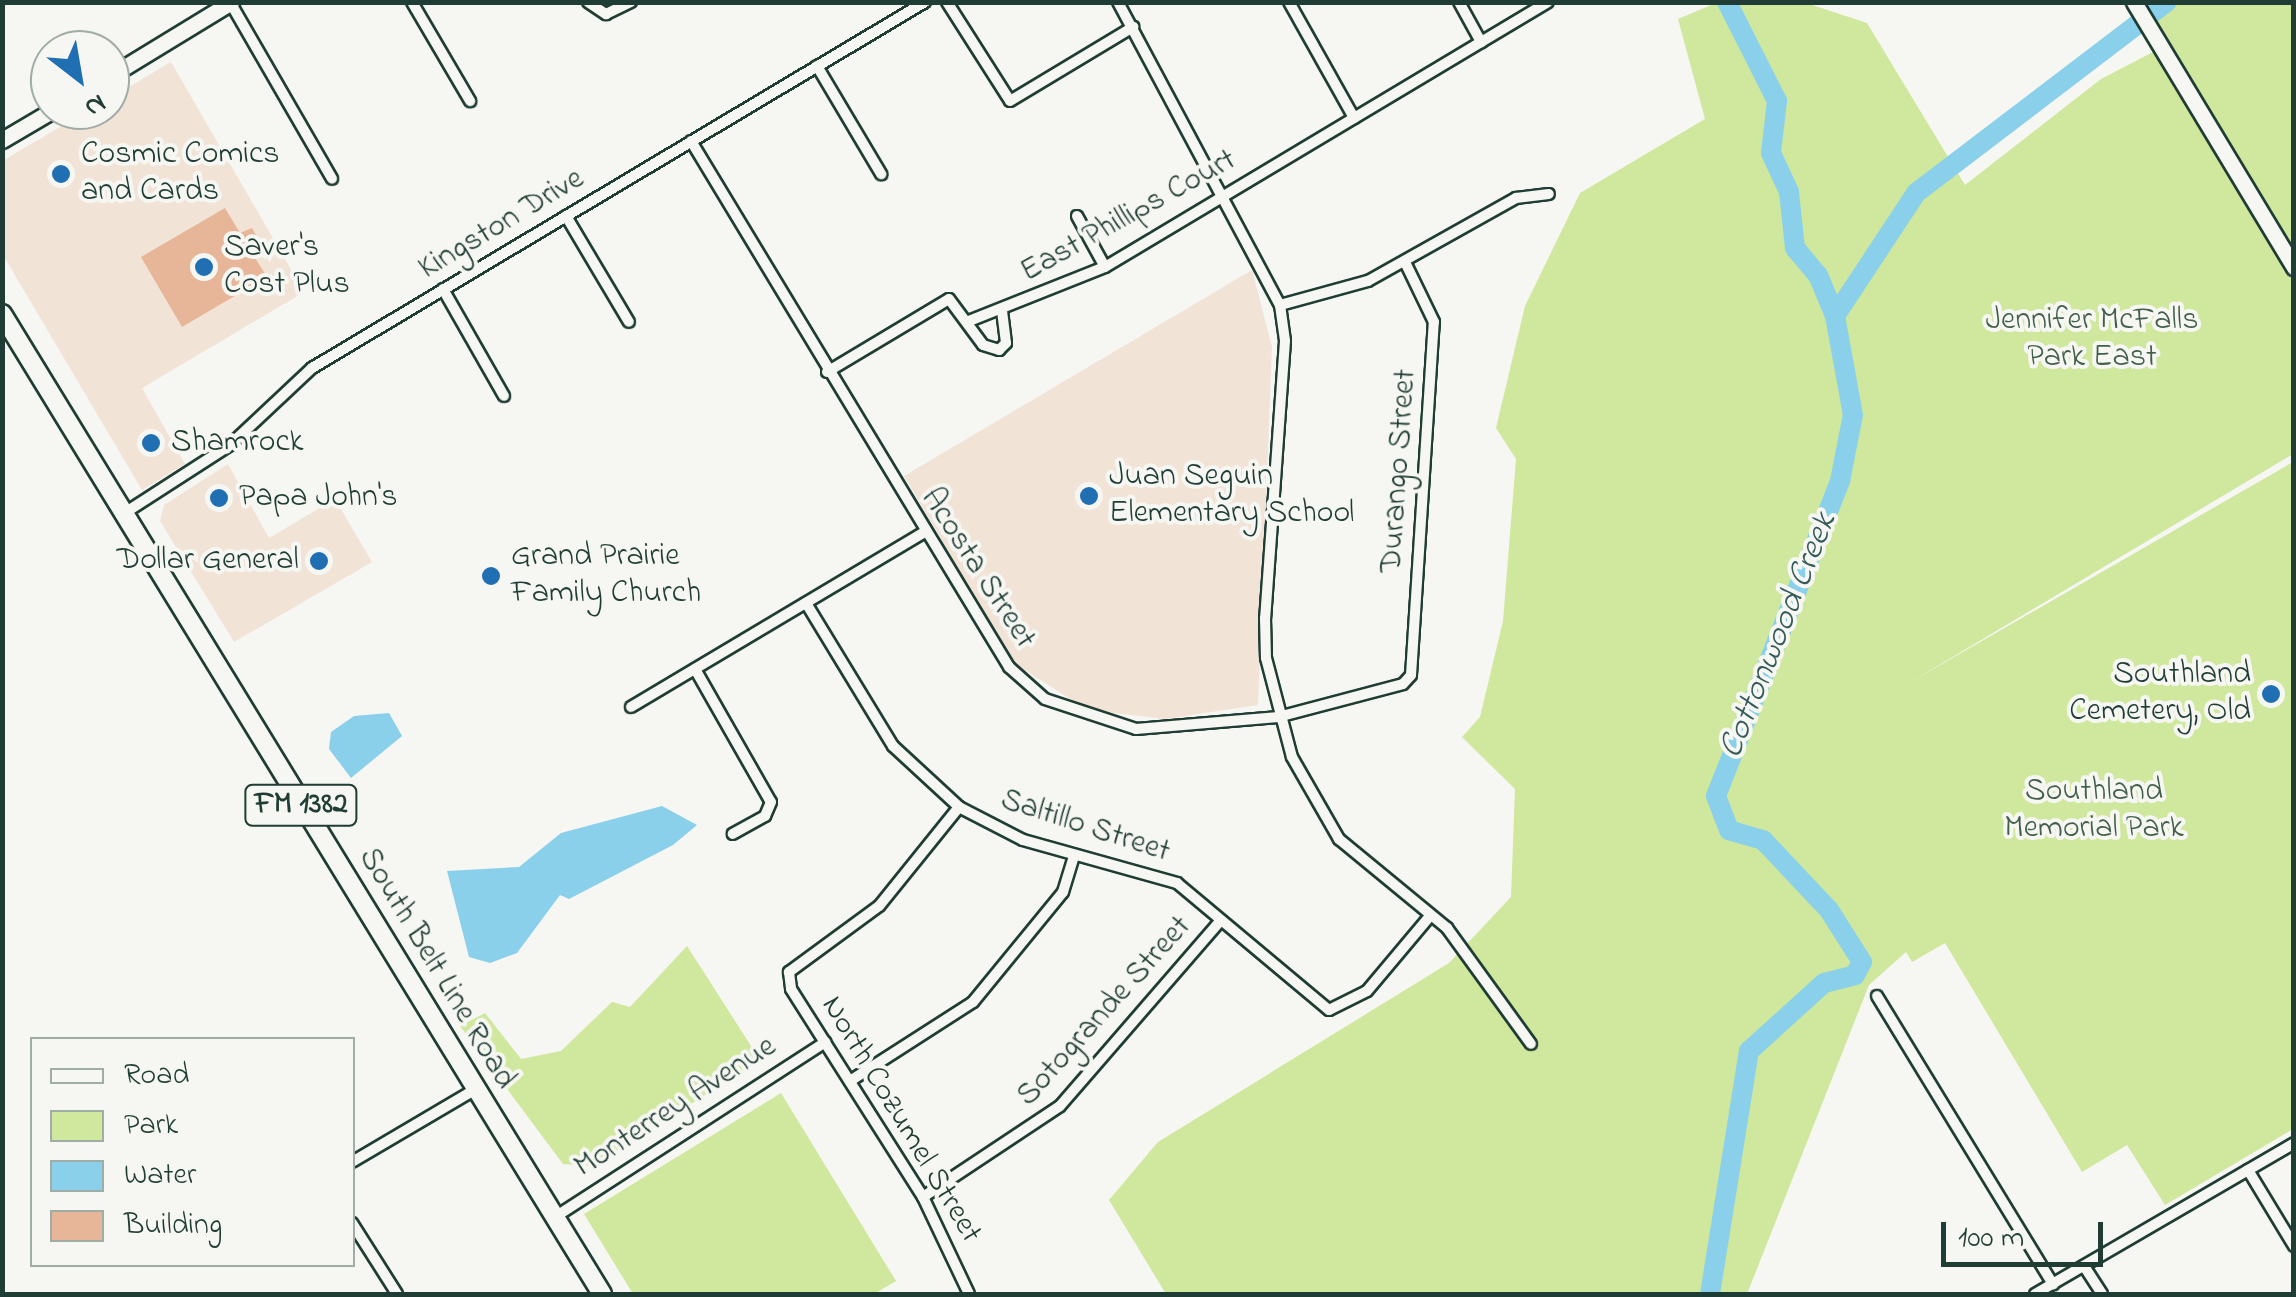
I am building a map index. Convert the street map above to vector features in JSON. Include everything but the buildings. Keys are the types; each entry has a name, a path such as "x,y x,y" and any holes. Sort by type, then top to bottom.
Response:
{"main road":[{"name":"South Belt Line Road","path":"2,314 602,1294"}],"street":[{"path":"412,2 470,101"},
{"path":"588,2 606,14 632,2"},
{"name":"Kingston Drive","path":"123,514 230,444 312,368 925,2"},
{"path":"947,2 1010,101 1132,27"},
{"path":"1118,2 1219,199 1280,305 1284,341 1265,618 1278,717 1314,802 1339,839 1470,954 1531,1044"},
{"path":"1289,2 1354,118"},
{"path":"1458,2 1481,42"},
{"name":"East Phillips Court","path":"969,322 1105,267 1548,2"},
{"path":"2134,2 2294,267"},
{"path":"130,64 230,3 332,179"},
{"path":"817,66 881,174"},
{"path":"2,140 30,123"},
{"name":"Acosta Street","path":"691,142 923,533 1009,667 1045,698 1136,728 1278,717 1402,684"},
{"path":"1280,305 1406,264 1516,198 1548,194"},
{"path":"566,216 629,322"},
{"path":"1076,216 1105,267"},
{"name":"Durango Street","path":"1402,684 1411,675 1434,322 1406,264"},
{"path":"443,289 504,396"},
{"path":"827,372 949,299 984,345 999,350 1006,343 1002,311"},
{"path":"631,708 923,533"},
{"name":"Saltillo Street","path":"806,602 893,746 959,808 1074,857 1155,872 1330,1010 1367,992 1430,916"},
{"path":"695,669 771,802 765,816 733,834"},
{"name":"North Cozumel Street","path":"959,808 879,906 790,972 791,990 923,1197 970,1294"},
{"path":"850,1081 973,1002 1063,892 1074,857"},
{"name":"Sotogrande Street","path":"923,1197 1060,1106 1220,922"},
{"path":"1877,996 2053,1284"},
{"name":"Monterrey Avenue","path":"554,1217 825,1042"},
{"path":"355,1160 474,1090"},
{"path":"2034,1294 2294,1143"},
{"path":"2248,1170 2294,1246"},
{"path":"355,1229 397,1294"},
{"path":"2084,1266 2102,1294"}],"shaded area":[{"path":"171,62 304,292 142,388 185,464 142,490 3,255 2,161 55,130 130,130 130,86"},
{"name":"Juan Seguin Elementary School","path":"1252,270 1272,347 1258,705 1165,719 1088,710 1015,664 904,476"},
{"path":"228,464 269,538 335,499 372,562 234,642 160,521 164,505"}],"green space":[{"path":"1803,2 1867,23 1965,185 2101,79 2155,51 2293,282 2293,454 1909,683 2293,462 2293,1129 2165,1205 2127,1145 2082,1172 1945,943 1912,962 1906,952 1869,985 1747,1294 1166,1294 1109,1200 1158,1142 1449,963 1511,897 1515,789 1462,737 1480,717 1503,621 1516,459 1496,428 1525,306 1580,193 1705,119 1678,19 1716,3"},
{"path":"2144,3 2293,3 2293,254"},
{"path":"687,946 760,1060 593,1166 563,1164 460,1026 485,1013 521,1059 561,1051 612,1002 630,1007"},
{"path":"781,1093 896,1281 874,1294 633,1294 584,1214"}],"water":[{"path":"389,713 402,736 351,778 329,749 331,732 354,716"},
{"path":"662,806 697,825 673,845 569,899 560,895 517,953 490,963 469,957 447,871 519,867 561,833"}],"waterway":[{"path":"1727,2 1777,101 1771,153 1789,192 1795,248 1818,275 1835,316"},
{"name":"Cottonwood Creek","path":"1710,1294 1749,1051 1824,983 1855,975 1862,962 1829,910 1763,840 1729,830 1716,796 1840,481 1853,415 1835,316 1916,193 2167,2"}],"place":[{"name":"Cosmic Comics and Cards","path":"61,174"},
{"name":"Saver's Cost Plus","path":"204,267"},
{"name":"Shamrock","path":"151,443"},
{"name":"Juan Seguin Elementary School","path":"1089,496"},
{"name":"Papa John's","path":"219,498"},
{"name":"Dollar General","path":"319,561"},
{"name":"Grand Prairie Family Church","path":"491,576"},
{"name":"Southland Cemetery, Old","path":"2271,694"}],"park label":[{"name":"Jennifer McFalls Park East","path":"2092,340"},
{"name":"Southland Memorial Park","path":"2094,812"}]}
